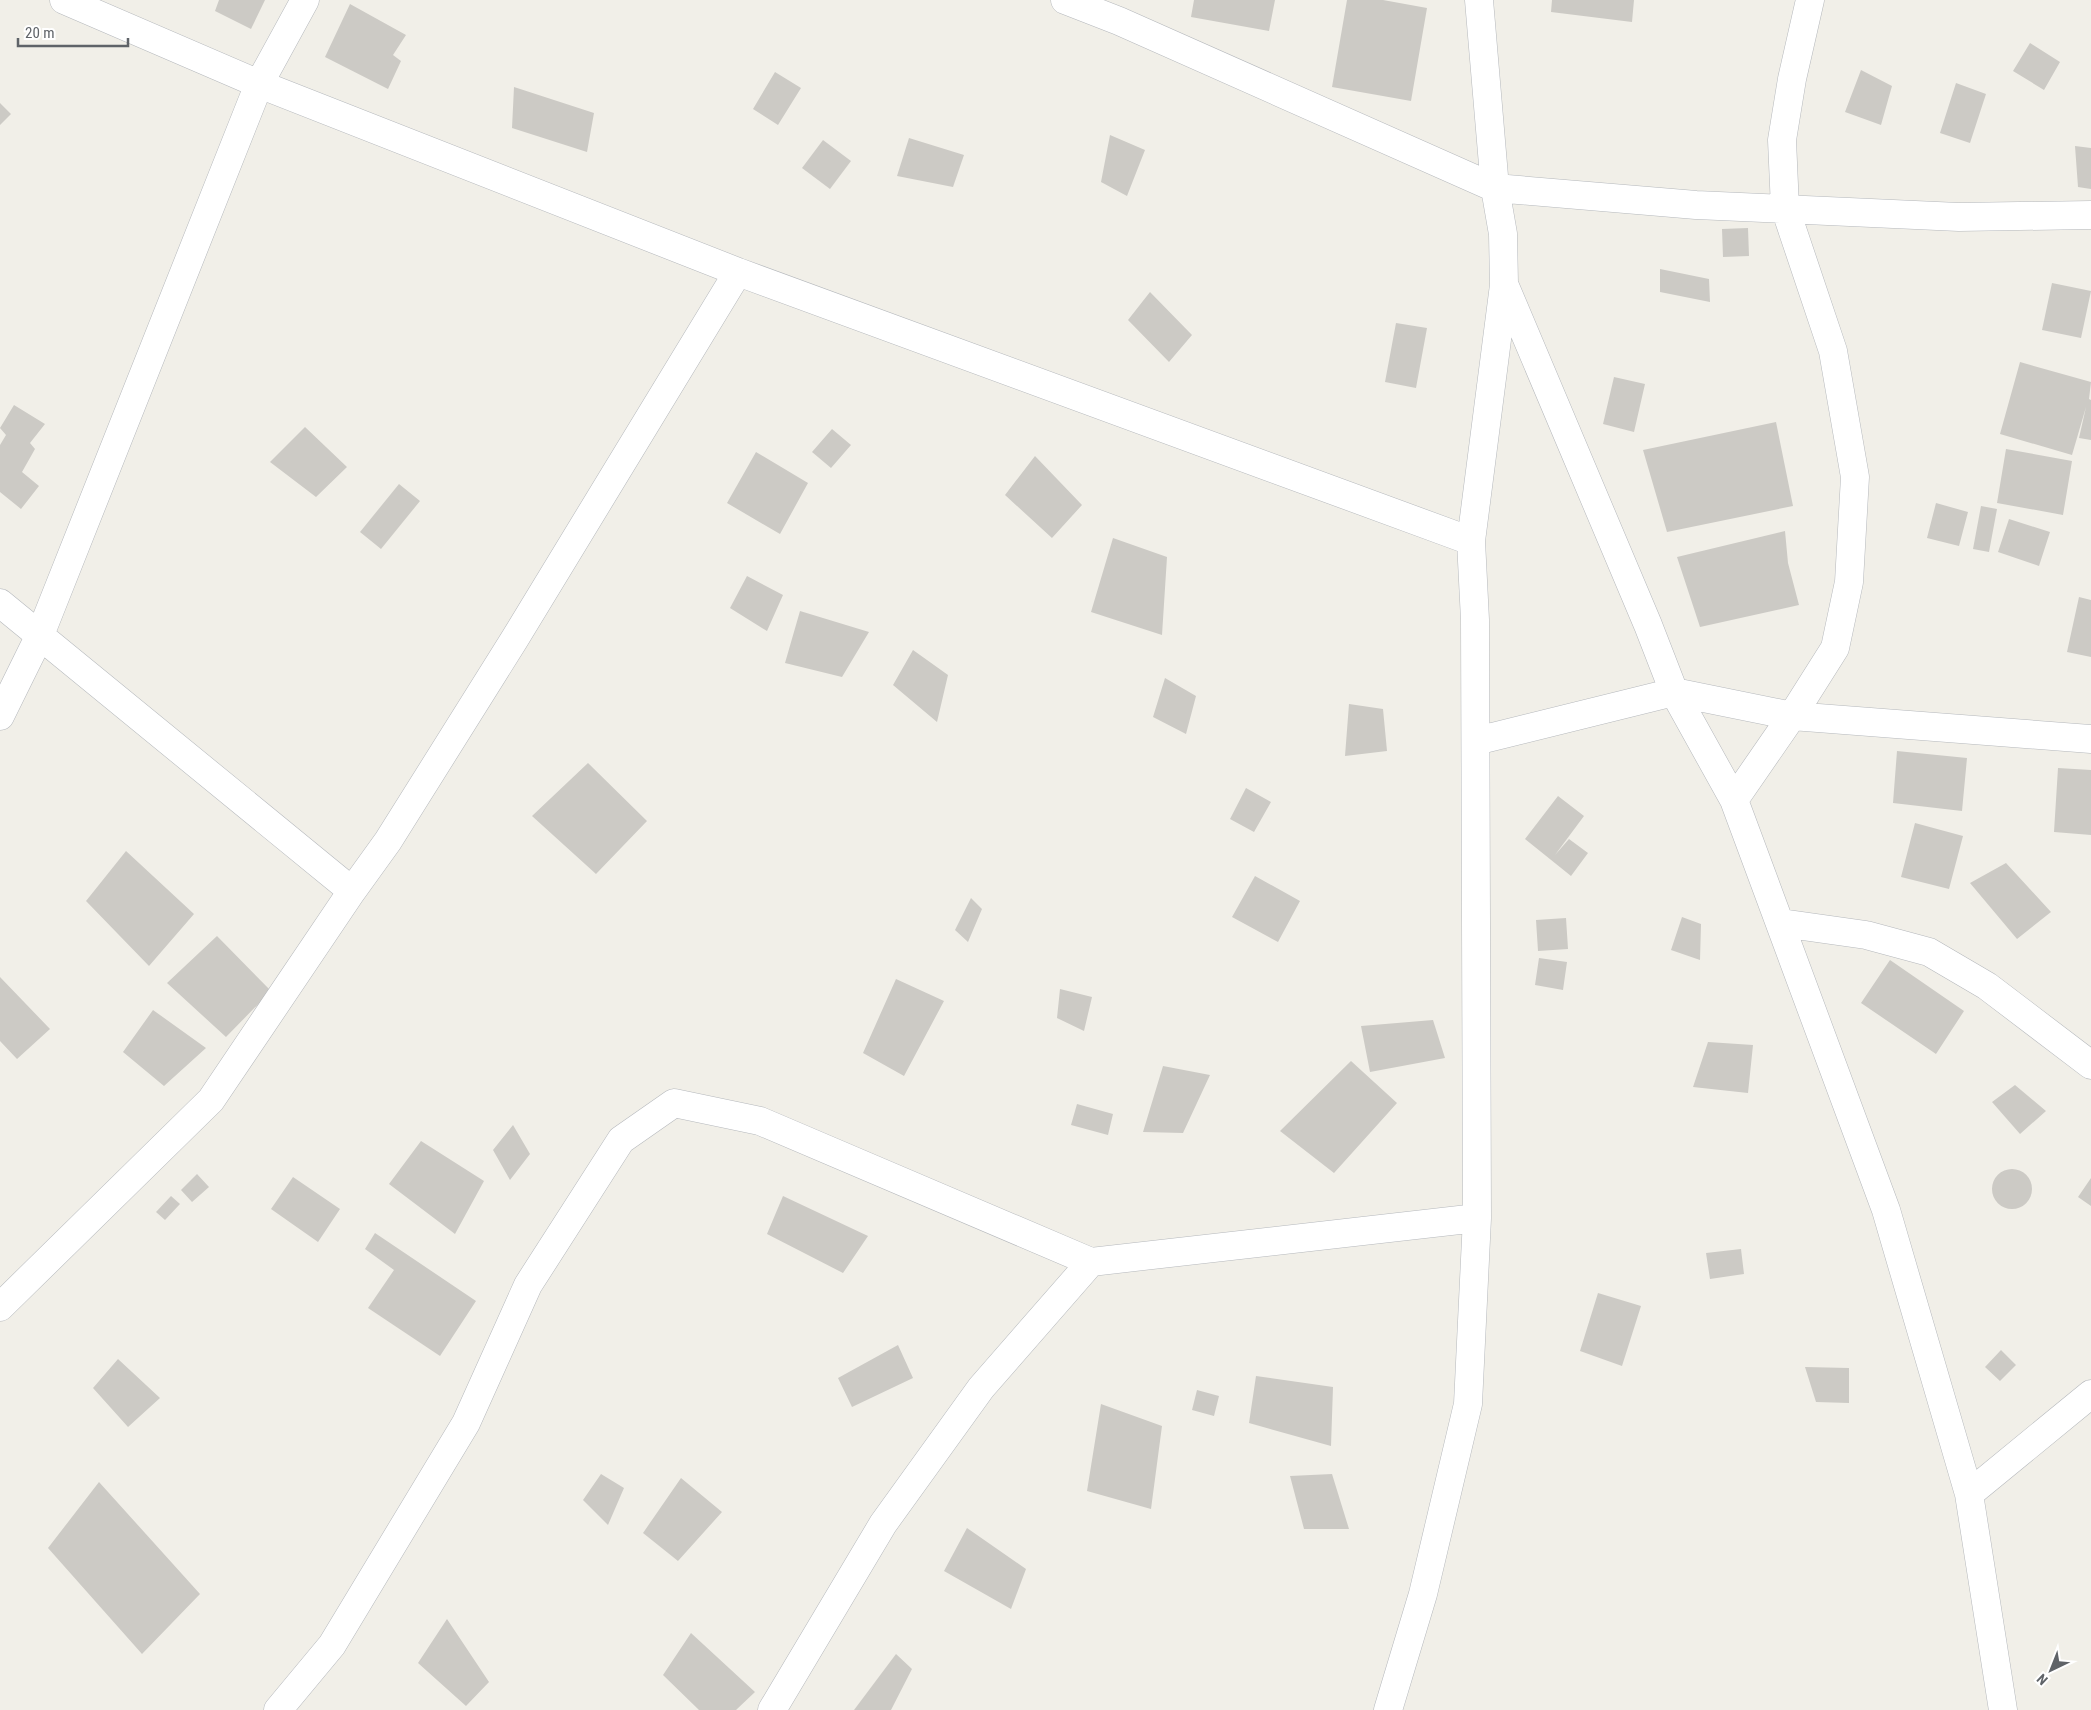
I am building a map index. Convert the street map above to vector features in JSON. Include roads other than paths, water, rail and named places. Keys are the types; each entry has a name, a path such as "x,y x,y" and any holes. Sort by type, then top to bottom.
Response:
{"street":[{"path":"64,0 259,84 738,272 1471,541"},
{"path":"0,716 40,635 259,84 306,0"},
{"path":"1065,0 1119,21 1494,188 1696,205 1959,217 2091,215"},
{"path":"1388,1710 1423,1594 1468,1404 1477,1218 1475,620 1471,541 1504,284 1504,234 1494,188 1479,0"},
{"path":"1734,800 1792,716 1835,648 1849,582 1855,477 1833,350 1785,208 1782,140 1792,79 1810,0"},
{"path":"0,1307 212,1100 352,891 388,842 514,640 738,272"},
{"path":"1504,284 1648,625 1674,692 1734,800 1886,1210 1969,1494 2003,1710"},
{"path":"0,603 352,891"},
{"path":"1476,741 1674,692 1792,716 2091,739"},
{"path":"1780,923 1866,935 1929,952 1987,986 2091,1065"},
{"path":"278,1710 332,1645 466,1423 528,1285 620,1140 674,1103 760,1121 1091,1262 1477,1218"},
{"path":"772,1710 895,1508 981,1388 1091,1262"},
{"path":"1969,1494 2091,1394"}]}
